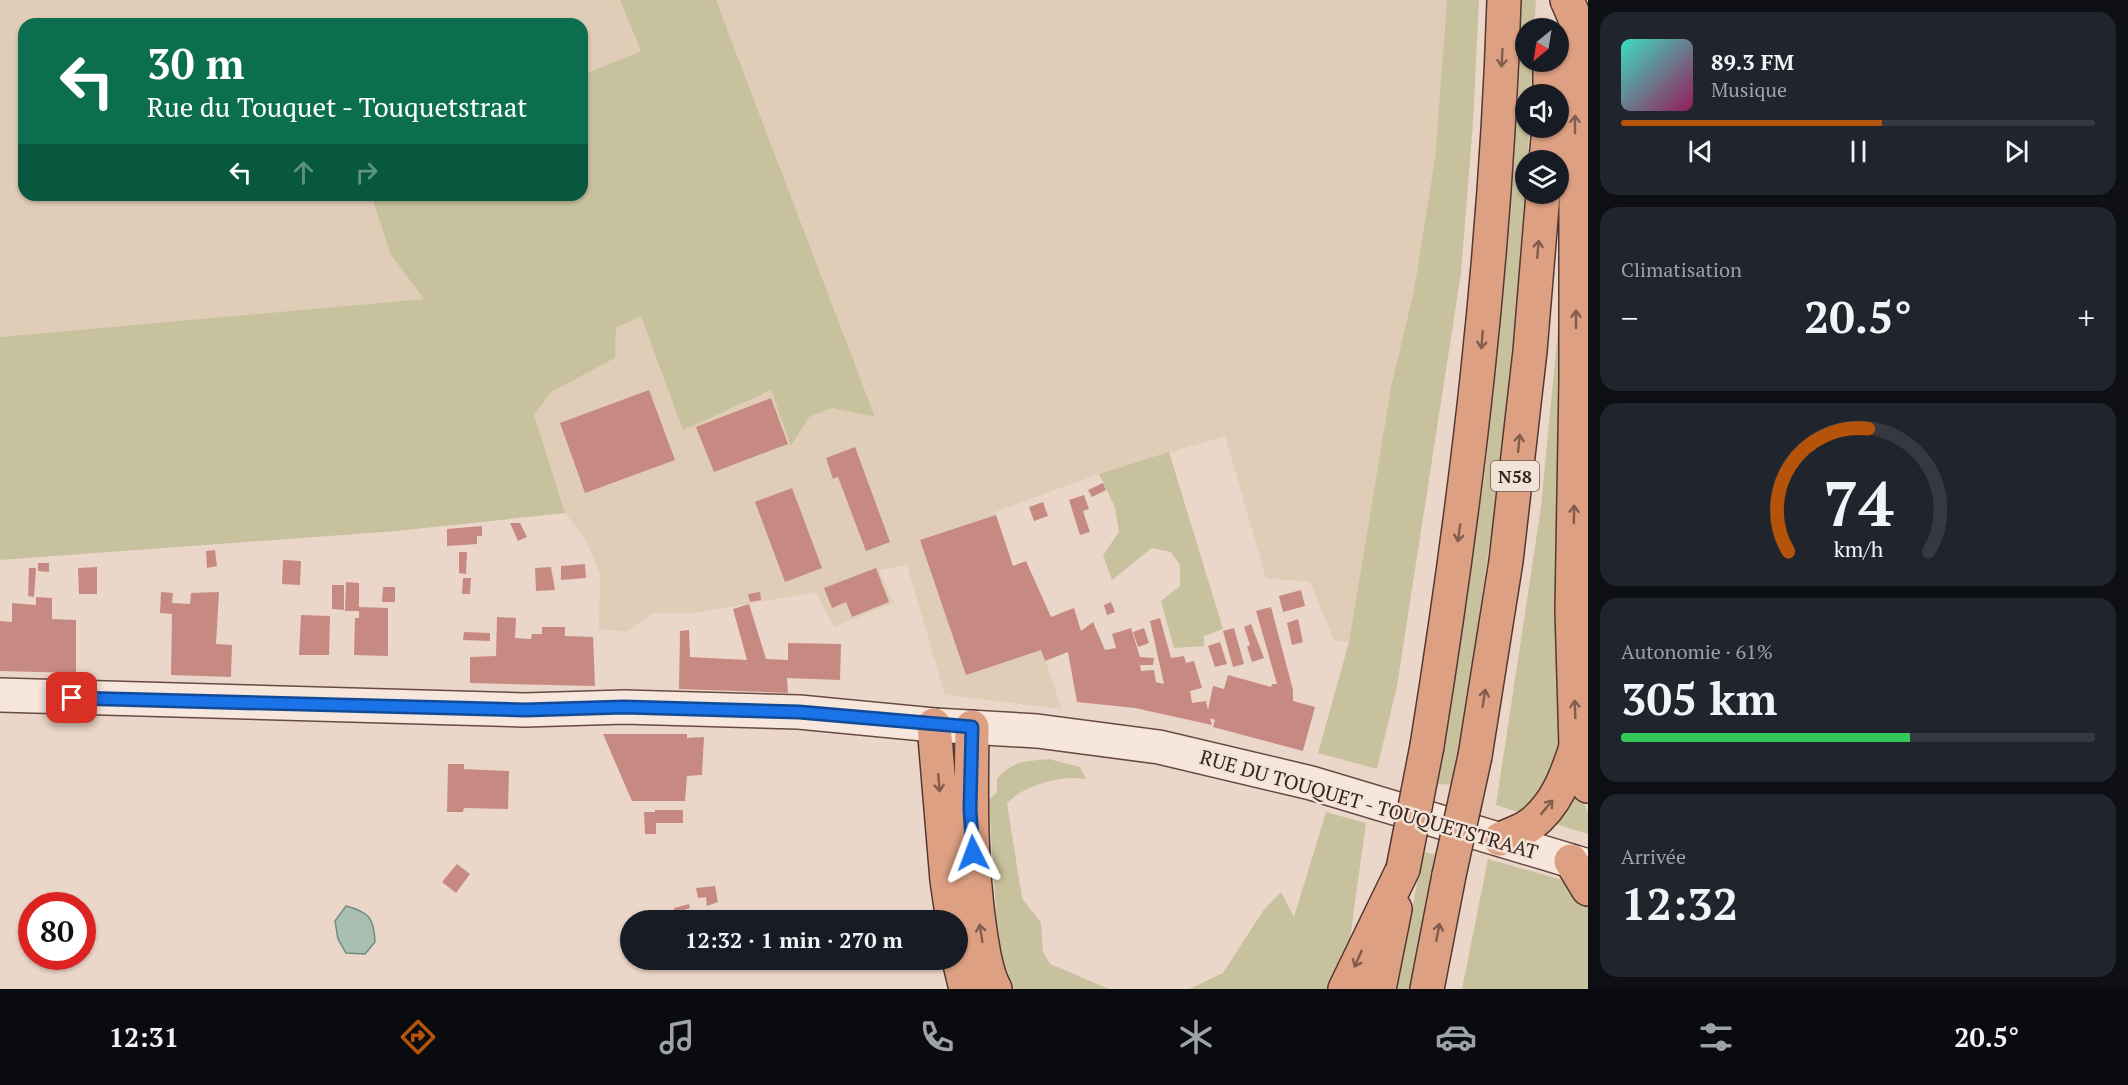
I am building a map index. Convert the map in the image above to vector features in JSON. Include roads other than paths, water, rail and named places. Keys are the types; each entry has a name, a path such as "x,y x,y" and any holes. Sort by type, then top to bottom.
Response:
{"highway":[{"name":"N58","path":"1379,989 1427,746 1459,538 1475,409 1495,178 1504,0"},
{"path":"1551,18 1552,0"},
{"path":"1567,0 1576,21 1576,380 1572,610 1576,747 1578,762 1588,786"},
{"name":"N58","path":"1427,989 1474,756 1506,561 1530,351 1542,204"},
{"path":"934,725 952,910"},
{"path":"972,727 970,809 975,898 984,952 995,989"},
{"path":"1500,840 1530,825 1551,803 1566,777 1576,747"},
{"path":"1580,863 1588,889"},
{"path":"1345,989 1366,941 1403,870"},
{"path":"961,970 966,989"}],"main road":[{"name":"RUE DU TOUQUET - TOUQUETSTRAAT","path":"0,696 525,710 624,707 799,712 934,725 1037,731 1160,747 1311,783 1580,863"}]}
